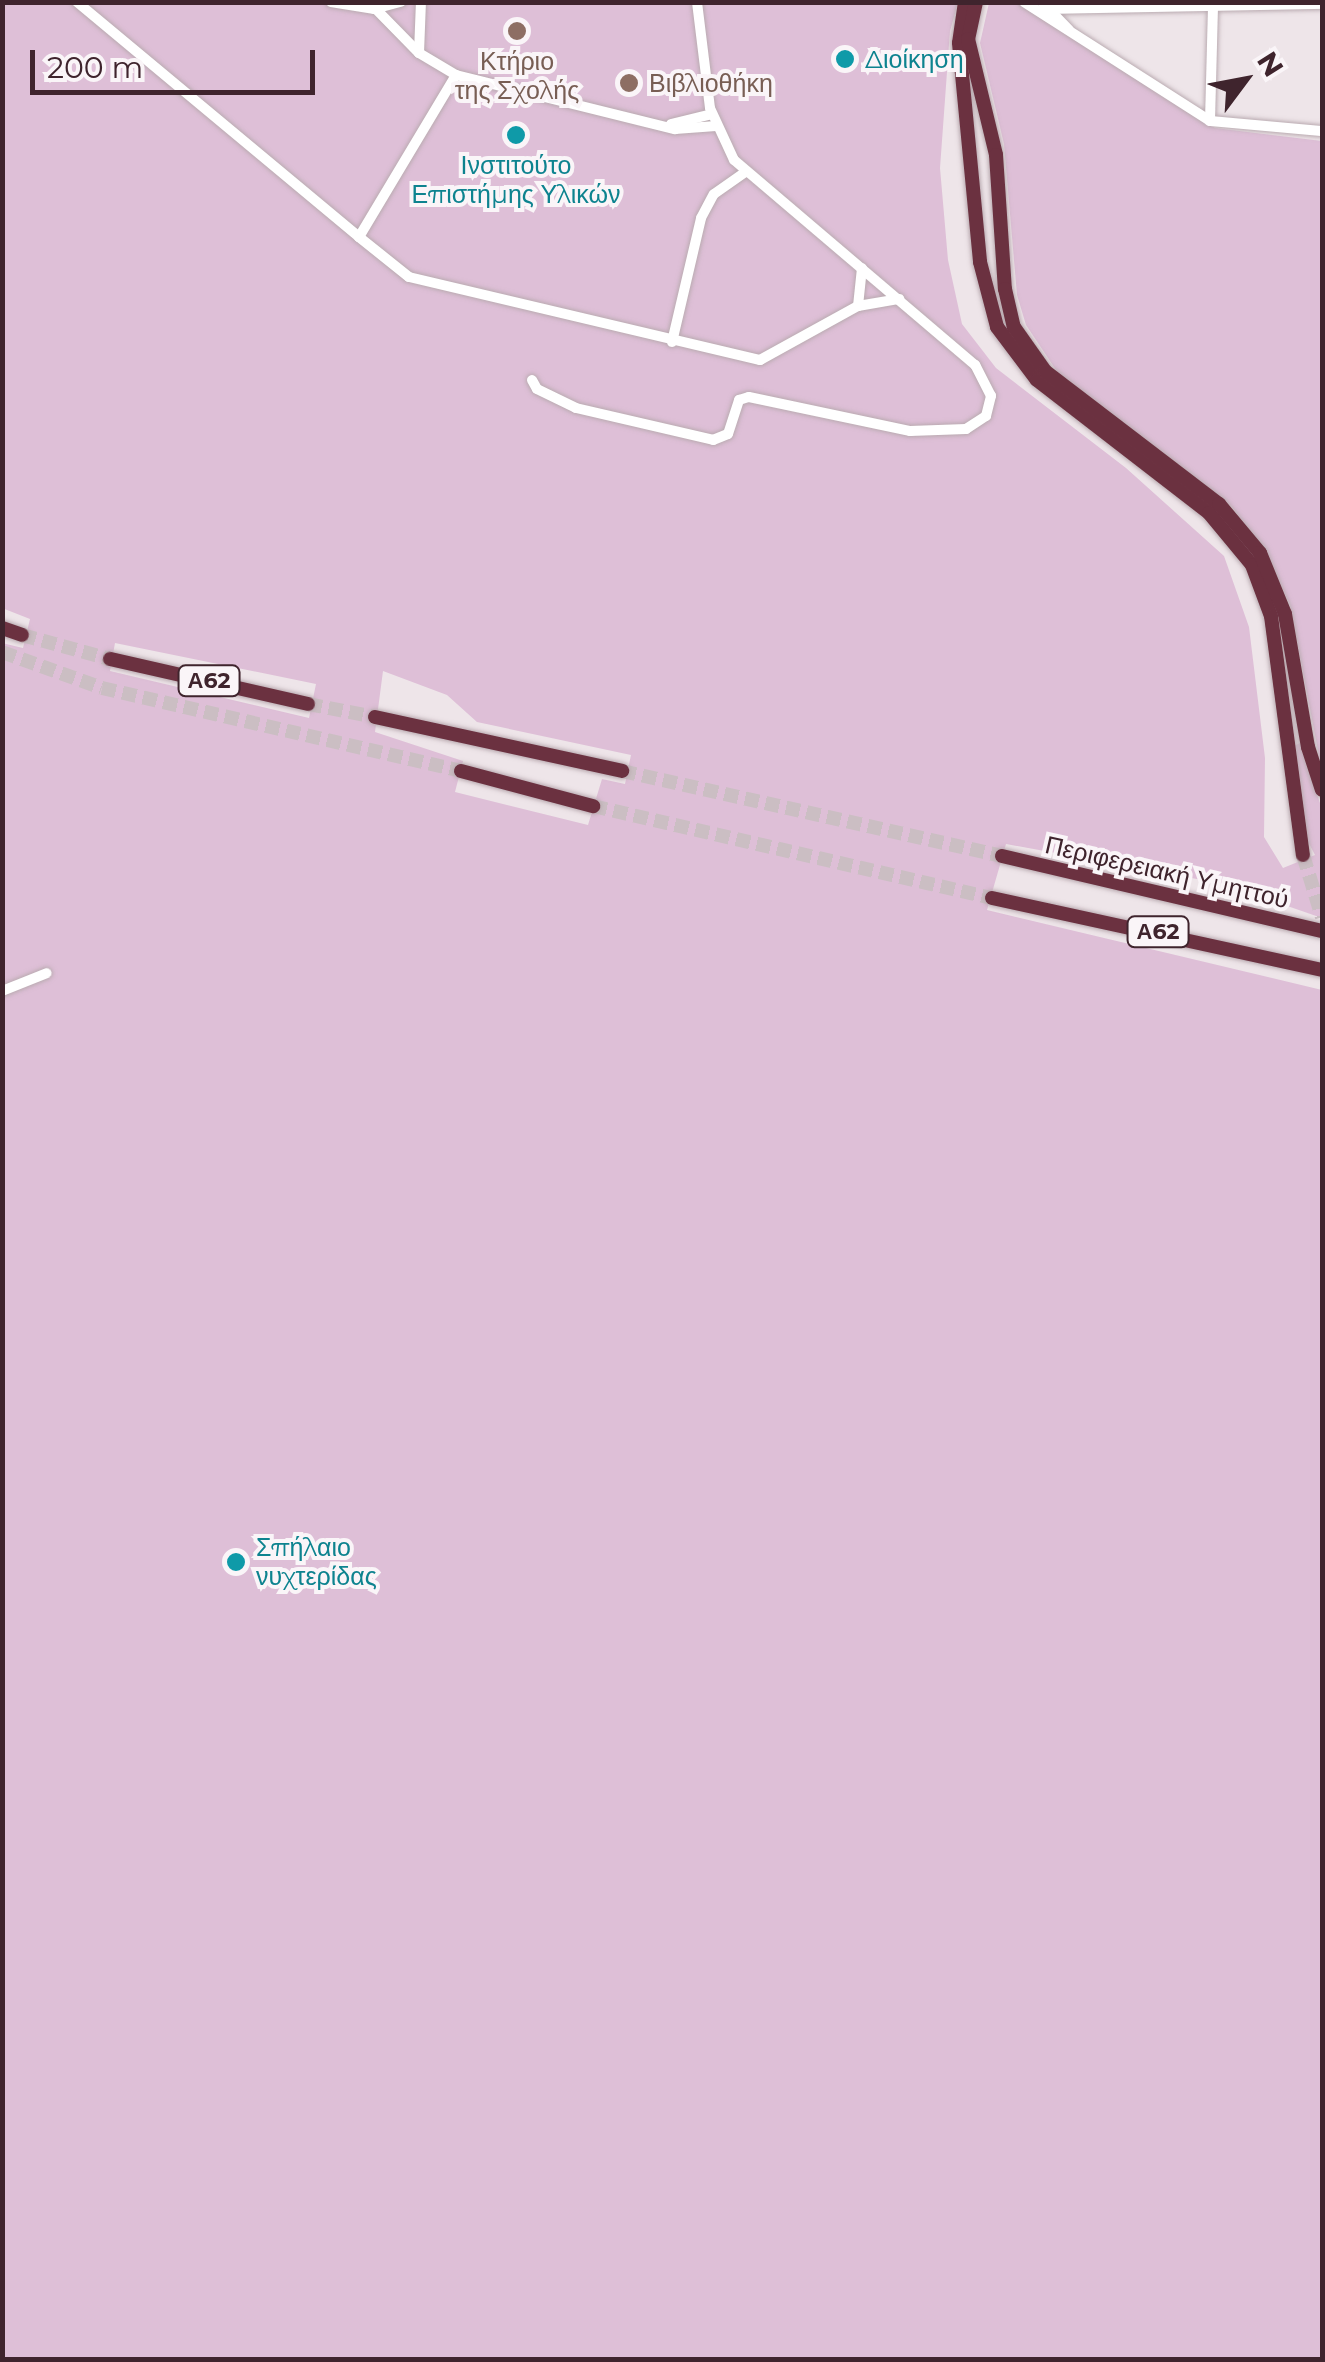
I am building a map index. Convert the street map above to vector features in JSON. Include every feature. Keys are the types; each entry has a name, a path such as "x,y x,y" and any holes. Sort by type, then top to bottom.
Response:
{"highway":[{"path":"965,2 960,64 980,262 997,327 1046,388 1210,513 1252,564 1270,616 1303,856"},
{"path":"976,2 968,39 996,154 1005,289 1014,327 1044,370 1213,499 1254,544 1285,614 1308,747 1322,790"},
{"path":"2,628 22,635"},
{"name":"Α62","path":"110,659 308,704"},
{"path":"375,718 622,772"},
{"path":"461,772 593,806"},
{"name":"Περιφερειακή Υμηττού","path":"1002,856 1322,931"},
{"name":"Α62","path":"992,898 1322,970"}],"street":[{"path":"77,2 359,237 420,282 760,360 858,306 899,300"},
{"path":"331,2 372,6 401,2"},
{"path":"420,53 421,2"},
{"path":"532,380 537,389 576,408 713,440 728,434 739,400 749,397 910,432 952,431 982,422 991,396 982,375 862,268 744,172 712,114 697,2"},
{"path":"1024,2 1210,121 1322,131"},
{"path":"1046,6 1322,4"},
{"path":"372,6 420,53 456,75 690,132 716,126"},
{"path":"1046,6 1069,31"},
{"path":"1210,121 1213,6"},
{"path":"359,237 456,75"},
{"path":"665,125 712,114"},
{"path":"672,342 701,218 714,194 744,172"},
{"path":"858,306 862,268"},
{"path":"2,991 48,972"}],"shaded area":[{"path":"2,3 958,3 950,31 940,168 948,260 962,324 996,368 1126,468 1224,556 1249,627 1265,758 1264,837 1283,868 1315,855 1304,834 1294,746 1300,743 1322,809 1322,918 1224,884 1006,844 987,910 1322,990 1322,2359 3,2359 2,643 23,648 30,619 2,608","holes":["115,643 316,684 309,718 110,671","383,671 447,695 477,722 631,755 625,784 602,779 588,825 455,792 463,761 375,732"]},
{"path":"989,3 1019,3 1215,128 1322,141 1322,771 1290,605 1263,547 1231,506 1058,373 1026,325 1017,295 1004,144 980,43"}],"tunnel":[{"path":"22,635 110,659"},
{"path":"2,652 102,688 461,771"},
{"path":"308,704 375,717"},
{"path":"622,771 1002,856"},
{"path":"593,806 992,898"},
{"path":"1303,855 1322,917"}],"place":[{"name":"Κτήριο της Σχολής","path":"517,31"},
{"name":"Διοίκηση","path":"845,59"},
{"name":"Βιβλιοθήκη","path":"629,83"},
{"name":"Ινστιτούτο Επιστήμης Υλικών","path":"516,135"},
{"name":"Σπήλαιο νυχτερίδας","path":"236,1562"}]}
